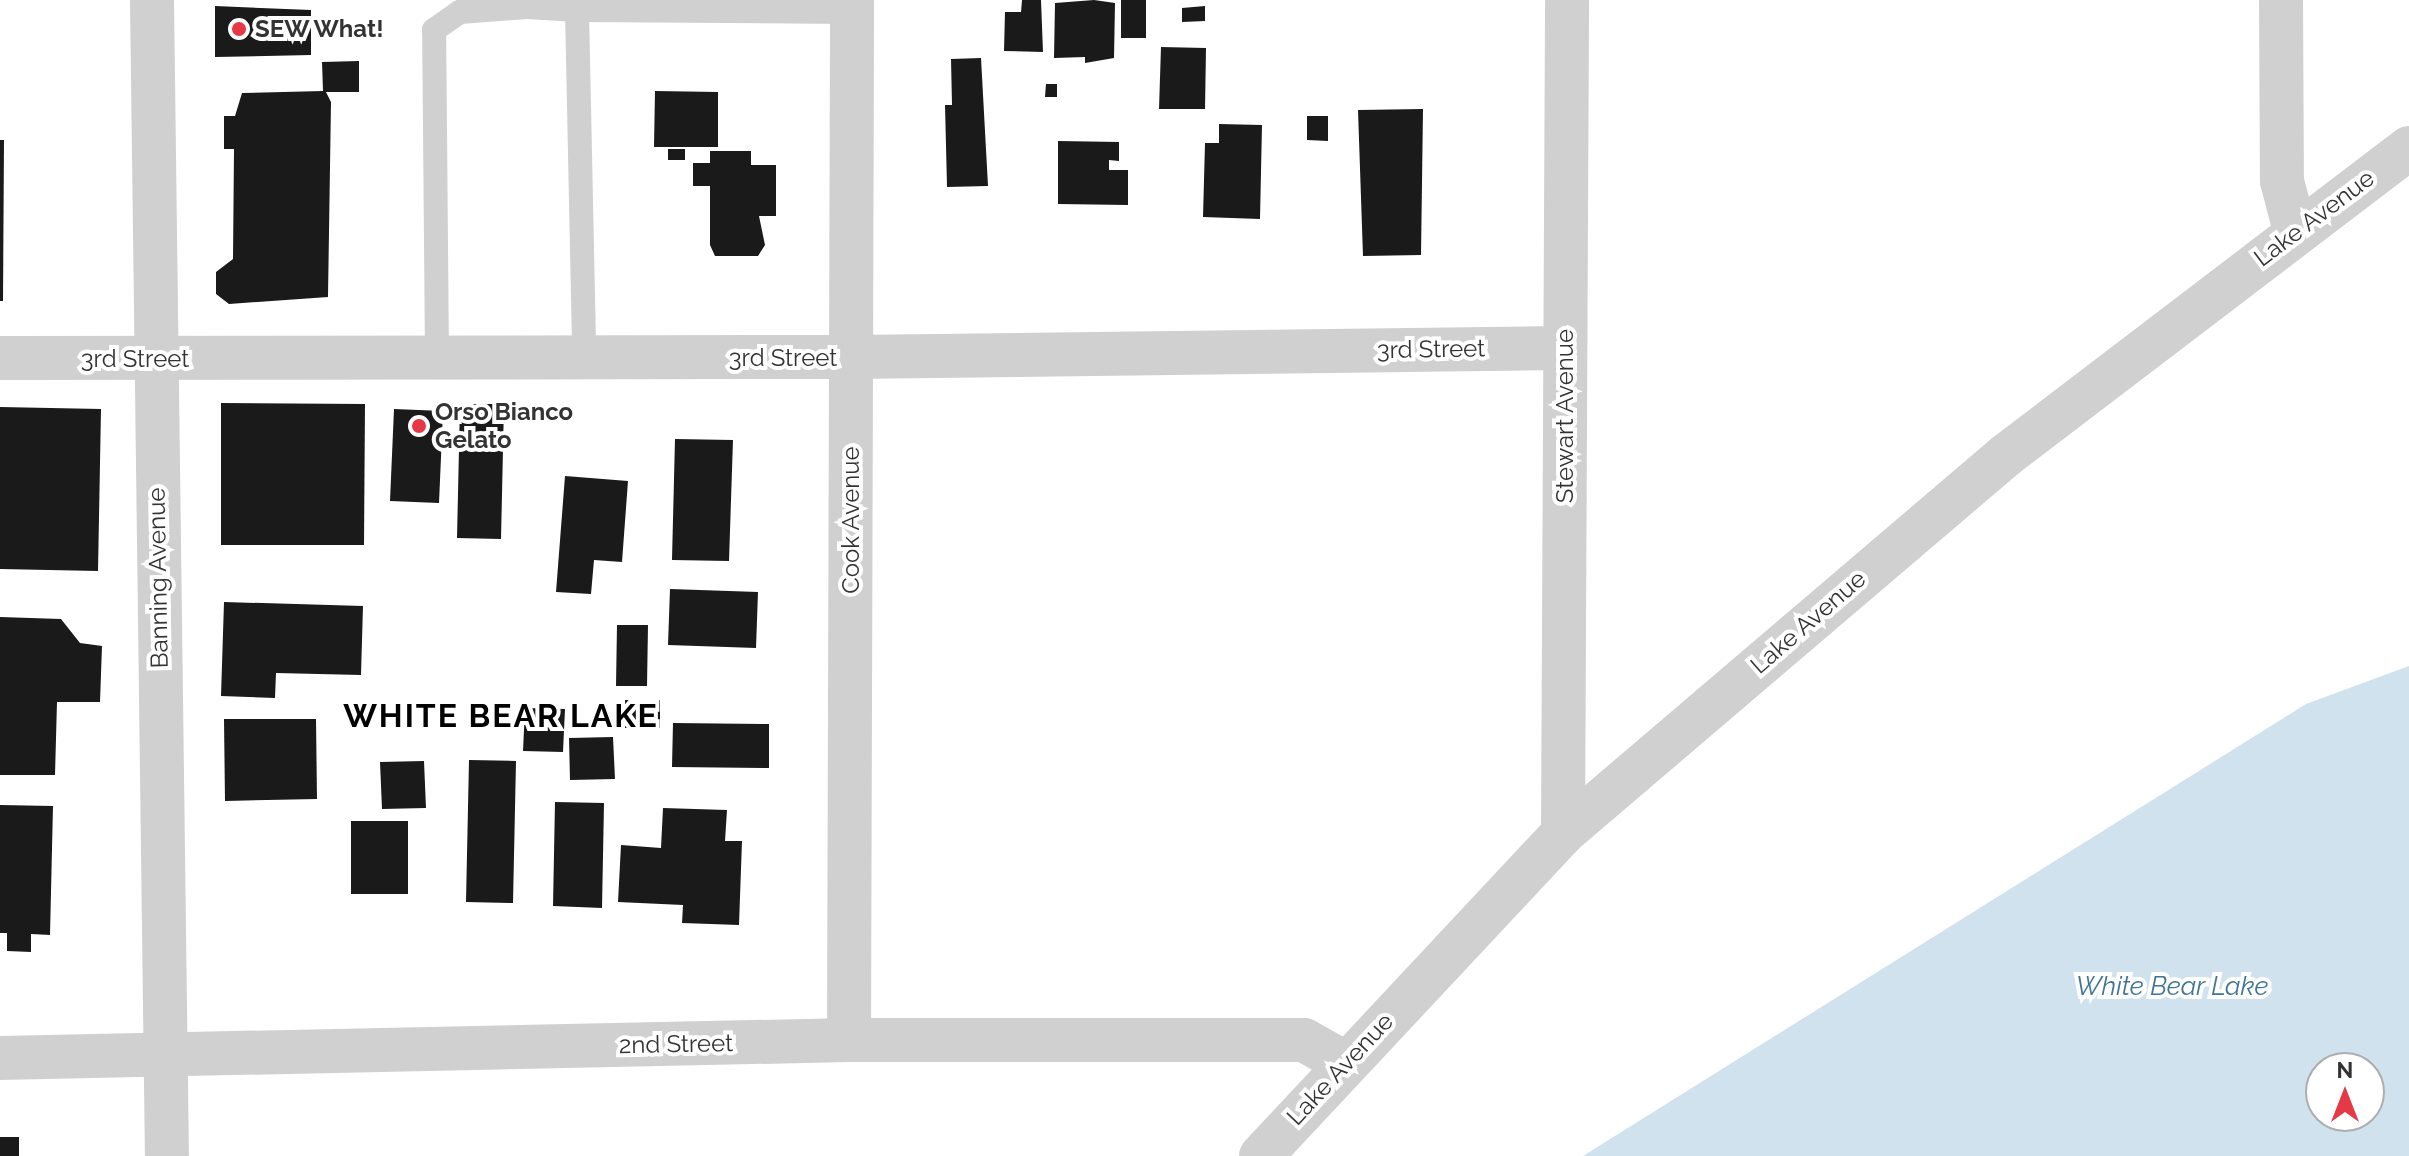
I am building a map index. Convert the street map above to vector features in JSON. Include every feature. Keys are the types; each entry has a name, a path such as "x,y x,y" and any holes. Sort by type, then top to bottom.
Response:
{"street":[{"name":"Banning Avenue","path":"152,0 153,359 168,1056 167,1156"},
{"name":"Stewart Avenue","path":"1563,833 1567,0"},
{"path":"2281,0 2282,181 2295,231"},
{"name":"Cook Avenue","path":"849,1040 852,6"},
{"name":"Lake Avenue","path":"1261,1156 1563,833 2005,456 2295,231 2409,148"},
{"name":"3rd Street","path":"0,358 852,357 1565,348"},
{"name":"2nd Street","path":"0,1058 849,1040 1304,1040 1345,1063"}],"lane":[{"path":"437,358 434,30 460,12 852,6"},
{"path":"577,10 584,358"}],"water":[{"name":"White Bear Lake","path":"2409,666 2409,1156 1583,1156 2306,704"}],"building":[{"path":"1022,0 1041,0 1043,52 1004,51 1005,12 1021,12"},
{"path":"1094,0 1115,3 1114,58 1085,63 1085,57 1054,58 1055,3"},
{"path":"1121,0 1146,0 1146,38 1121,38"},
{"path":"215,6 311,10 311,55 215,57"},
{"path":"1205,6 1205,21 1182,22 1182,8"},
{"path":"1161,47 1206,48 1205,109 1159,109"},
{"path":"981,58 988,186 947,187 945,105 952,105 951,59"},
{"path":"359,61 359,92 326,92 331,102 328,297 229,304 216,294 216,272 233,259 234,149 224,149 224,116 235,116 242,93 323,91 322,62"},
{"path":"1046,84 1057,84 1057,97 1045,97"},
{"path":"655,91 718,92 718,147 654,147"},
{"path":"1423,109 1421,255 1363,256 1358,110"},
{"path":"1307,116 1328,116 1328,141 1307,140"},
{"path":"1219,124 1262,125 1260,219 1203,217 1205,143 1219,143"},
{"path":"0,140 4,140 3,301 0,301"},
{"path":"1058,141 1119,142 1119,161 1109,160 1109,170 1128,170 1128,205 1058,204"},
{"path":"668,149 685,149 685,160 668,160"},
{"path":"710,151 751,151 751,165 776,165 776,216 759,216 765,245 758,256 715,256 710,245 710,186 693,186 693,163 710,163"},
{"path":"221,403 365,404 364,545 221,545"},
{"path":"460,404 504,404 501,539 457,538"},
{"path":"0,407 101,409 98,571 0,569"},
{"path":"394,409 443,411 439,503 390,501"},
{"path":"675,439 733,440 729,561 672,560"},
{"path":"565,476 628,481 622,562 594,560 591,594 556,592"},
{"path":"670,589 758,592 756,648 668,645"},
{"path":"224,602 363,606 361,675 276,673 275,698 221,696"},
{"path":"0,617 61,619 80,643 102,646 100,702 57,702 55,775 0,775"},
{"path":"617,625 648,625 647,686 616,686"},
{"path":"617,700 660,700 660,728 617,728"},
{"path":"525,708 565,709 563,752 523,751"},
{"path":"224,719 316,719 317,799 225,801"},
{"path":"673,723 769,724 769,768 672,767"},
{"path":"613,737 615,779 570,780 569,738"},
{"path":"469,760 516,761 513,903 466,902"},
{"path":"424,761 426,808 382,809 380,762"},
{"path":"555,802 604,803 602,908 553,906"},
{"path":"0,805 53,806 50,935 31,934 31,952 7,951 7,933 0,933"},
{"path":"663,808 727,810 725,841 742,841 739,925 682,923 683,905 618,902 621,845 661,848"},
{"path":"351,821 408,821 408,894 351,894"},
{"path":"0,1137 19,1137 19,1156 0,1156"}],"place":[{"name":"SEW What!","path":"239,29"},
{"name":"Orso Bianco Gelato","path":"419,426"}],"district":[{"name":"WHITE BEAR LAKE","path":"501,716"}]}
